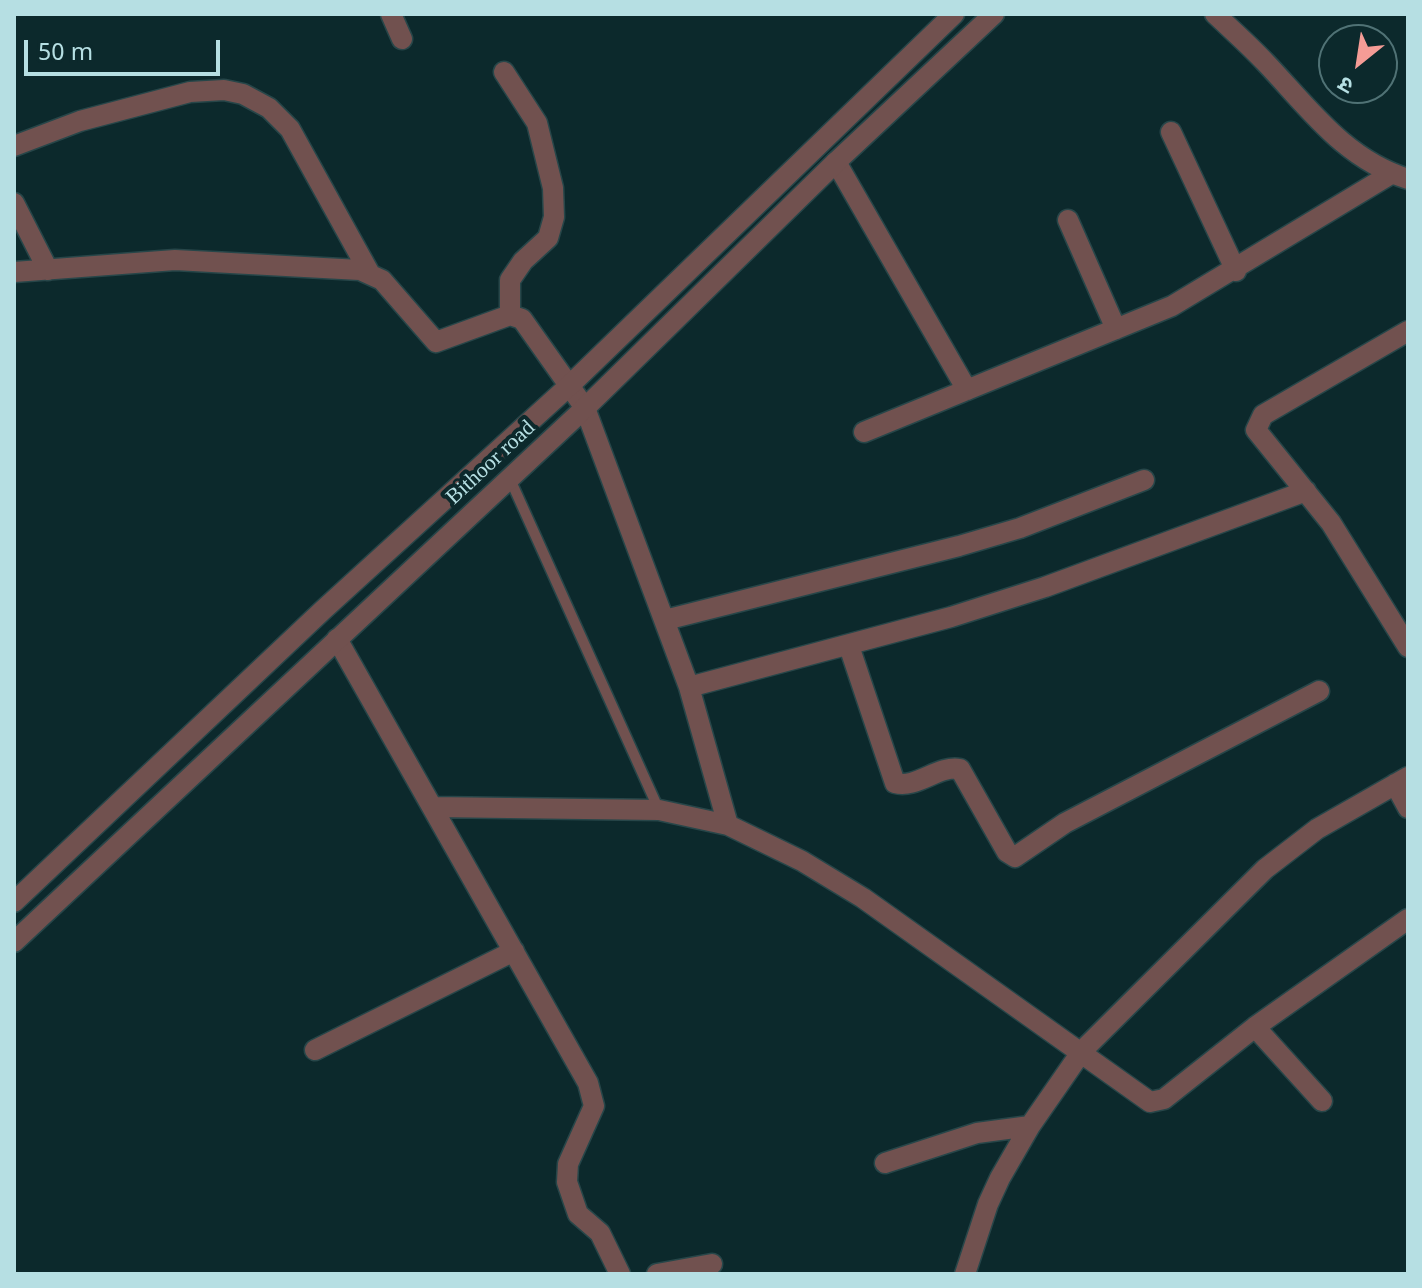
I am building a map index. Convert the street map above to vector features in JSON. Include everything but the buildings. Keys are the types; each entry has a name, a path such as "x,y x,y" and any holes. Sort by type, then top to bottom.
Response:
{"street":[{"path":"391,14 402,39"},
{"path":"14,902 322,611 570,385 954,14"},
{"name":"Bithoor road","path":"14,942 585,408 836,162 994,14"},
{"path":"1215,14 1265,62 1316,120 1366,162 1399,176"},
{"path":"504,72 537,123 553,188 554,217 551,234 516,268 510,280 510,315"},
{"path":"14,146 80,121 190,92 224,90 243,94 269,108 290,129 369,272 390,287 436,342 510,315 527,323 585,408 689,687 728,825"},
{"path":"1171,132 1236,271"},
{"path":"836,162 967,390"},
{"path":"864,432 1172,306 1399,176"},
{"path":"14,203 48,270"},
{"path":"1068,220 1116,329"},
{"path":"14,272 175,260 369,272"},
{"path":"1408,331 1260,419 1256,425 1258,435 1331,523 1408,647"},
{"path":"665,620 959,546 1020,528 1144,480"},
{"path":"689,687 849,646 1045,587 1306,491"},
{"path":"337,639 588,1083 594,1106 568,1164 567,1182 578,1214 600,1233 620,1274"},
{"path":"849,646 895,783 904,785 950,768 960,769 1007,852 1015,857 1065,823 1319,691"},
{"path":"965,1274 988,1204 1030,1126 1082,1051 1265,869 1317,829 1402,780 1408,808"},
{"path":"433,807 659,810 728,825 802,861 863,898 1082,1051 1140,1097 1154,1102 1408,919"},
{"path":"315,1050 514,951"},
{"path":"1255,1027 1322,1101"},
{"path":"885,1163 977,1133 1030,1126"},
{"path":"657,1274 712,1264"}],"lane":[{"path":"510,479 659,810"}]}
